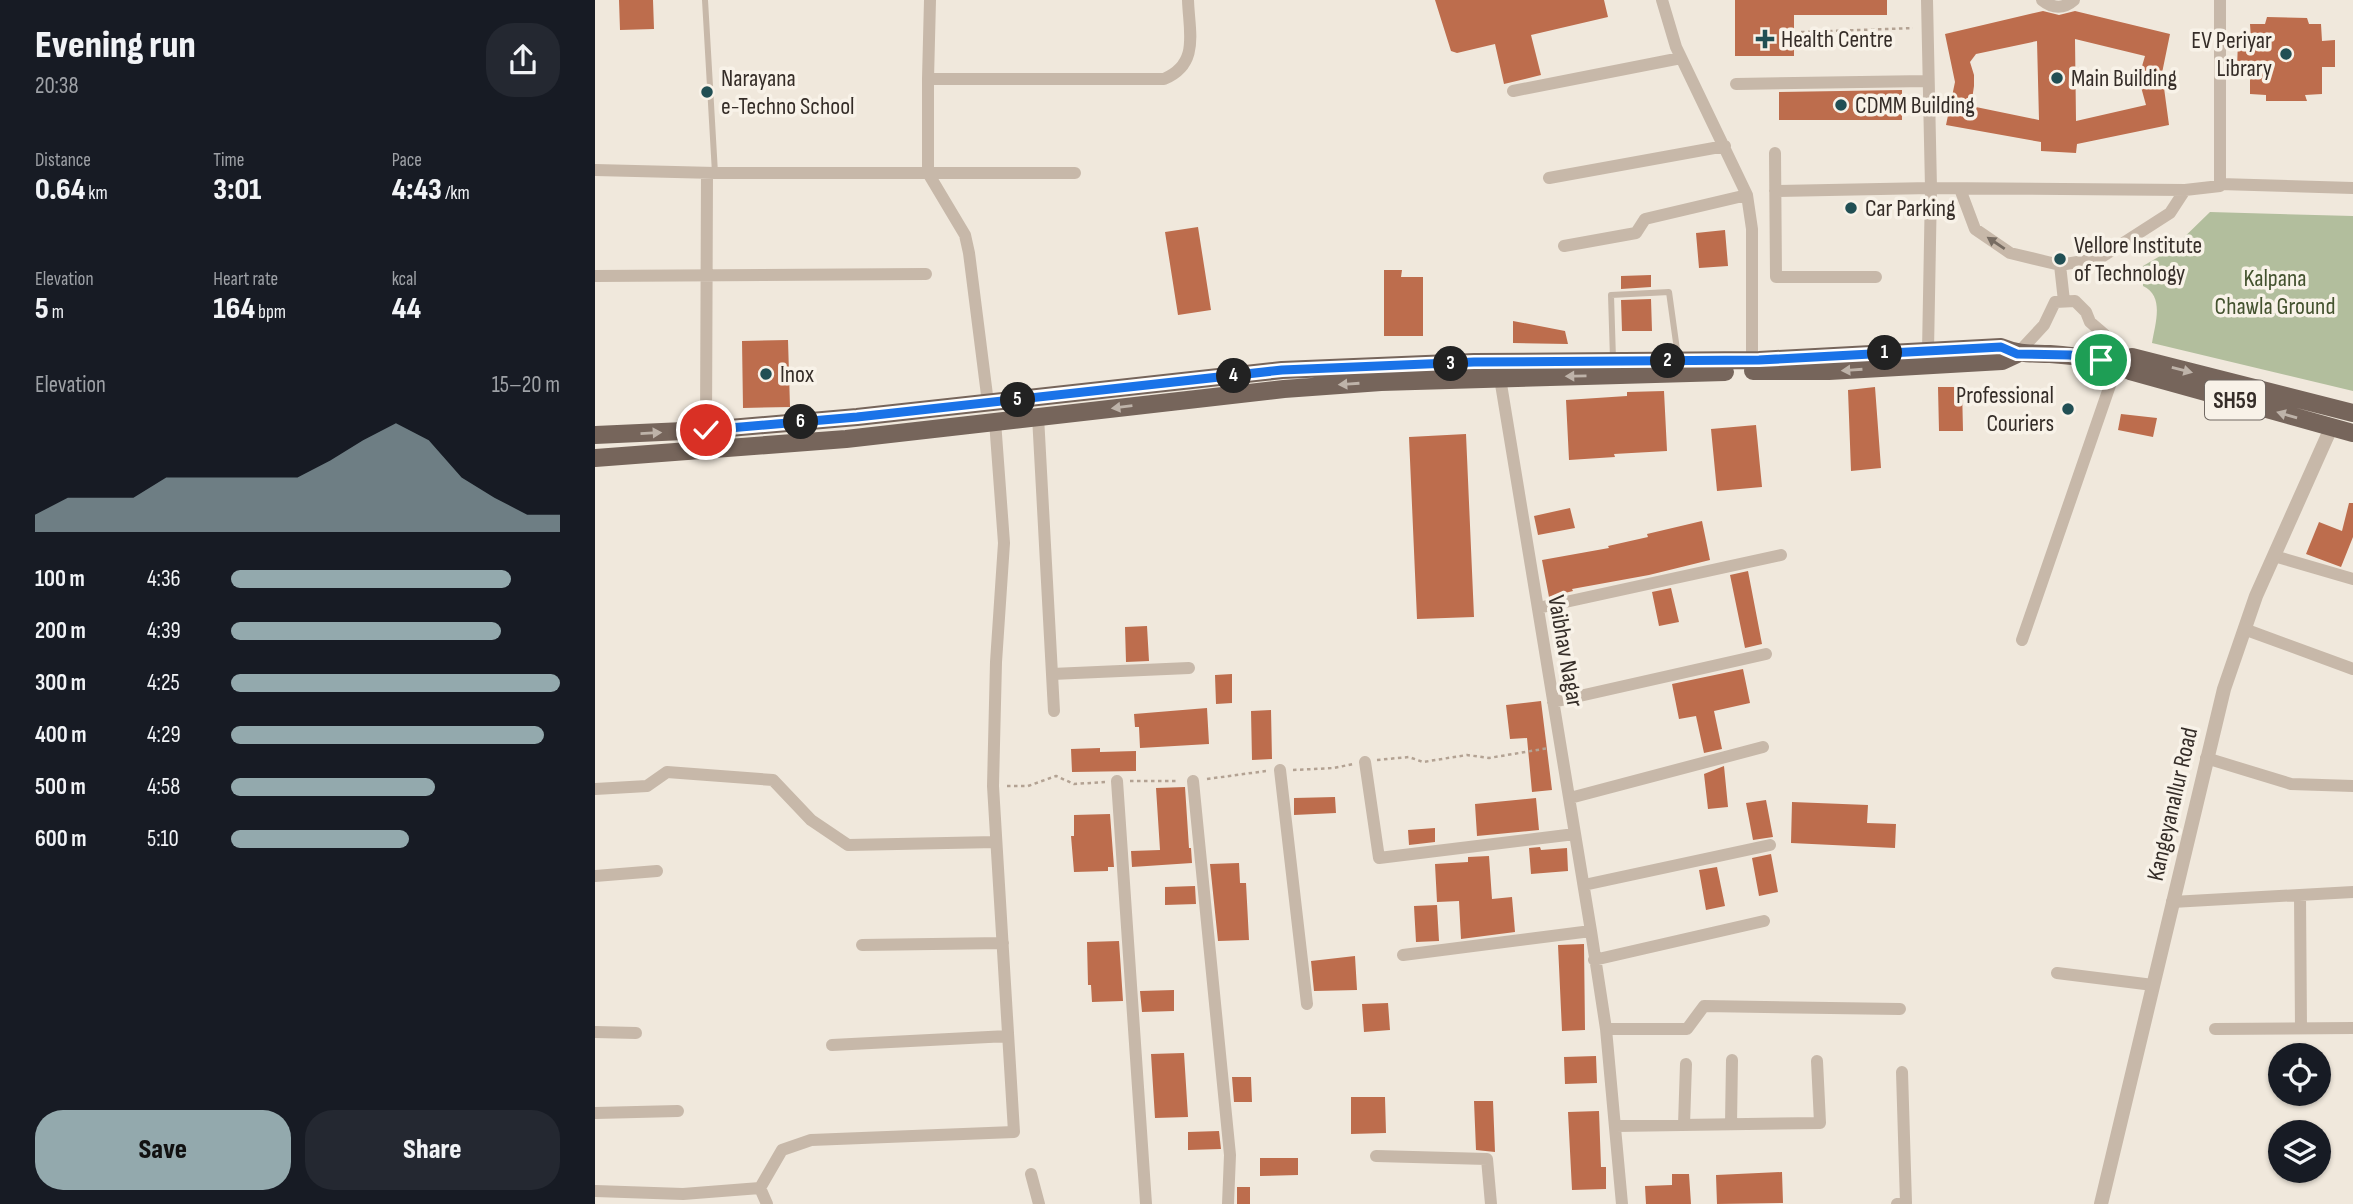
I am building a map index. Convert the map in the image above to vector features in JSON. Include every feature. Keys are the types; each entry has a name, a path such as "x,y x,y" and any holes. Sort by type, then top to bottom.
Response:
{"main road":[{"path":"595,435 706,430 857,417 1282,370 1474,362 1678,360 1752,366 2001,347 2017,354"},
{"name":"SH59","path":"595,458 845,439 1284,389 1381,382 1752,366 1829,371 2002,361 2017,354 2070,355 2117,365 2130,371 2353,433"},
{"path":"2117,365 2132,357 2353,414"}],"street":[{"path":"930,0 928,173 965,235 988,403"},
{"path":"928,79 1164,79 1178,73 1186,64 1190,49 1188,0"},
{"path":"1662,0 1681,58 1747,195 1752,229 1752,366"},
{"path":"1927,0 1931,188 1928,351"},
{"path":"2042,0 2053,7 2061,7 2074,0"},
{"path":"2220,0 2220,184"},
{"path":"1513,91 1681,58"},
{"path":"1736,83 1927,81"},
{"path":"1549,178 1725,146"},
{"path":"1775,153 1776,277 1876,277"},
{"path":"595,170 711,173 1075,173"},
{"path":"706,430 706,277 711,173"},
{"path":"1775,191 1931,188 2185,190 2220,184 2353,188"},
{"path":"1960,189 1975,229 2010,253 2060,265 2100,258 2170,213 2185,190"},
{"path":"1564,246 1636,233 1645,219 1747,195"},
{"path":"2060,265 2064,301"},
{"path":"595,276 926,274"},
{"path":"2017,354 2044,325 2055,302 2075,301 2090,323 2104,334 2117,365 2022,640"},
{"name":"Vaibhav Nagar","path":"1500,377 1606,1029 1622,1204"},
{"path":"1038,416 1054,711"},
{"path":"760,1188 782,1150 811,1140 1014,1132 993,786 996,662 1004,543 995,421"},
{"name":"Kangeyanallur Road","path":"2101,1204 2224,689 2256,596 2331,428"},
{"path":"1538,608 1781,555"},
{"path":"2274,556 2353,579"},
{"path":"2244,629 2353,669"},
{"path":"1553,702 1766,654"},
{"path":"1052,674 1189,668"},
{"path":"1570,797 1763,747"},
{"path":"2206,758 2291,784 2353,786"},
{"path":"1365,762 1380,858 1575,834"},
{"path":"1280,770 1307,1004"},
{"path":"595,789 647,786 667,772 773,780 811,820 848,845 996,842"},
{"path":"1117,781 1146,1204"},
{"path":"1193,781 1230,1155 1228,1204"},
{"path":"1584,885 1770,845"},
{"path":"595,876 657,870"},
{"path":"2172,902 2353,892"},
{"path":"2300,895 2301,1028"},
{"path":"1594,960 1764,921"},
{"path":"1403,955 1591,931"},
{"path":"862,945 1003,943"},
{"path":"2057,973 2153,985"},
{"path":"1606,1029 1687,1029 1704,1006 1901,1009"},
{"path":"2215,1029 2353,1028"},
{"path":"595,1032 636,1033"},
{"path":"832,1045 1008,1036"},
{"path":"1731,1124 1732,1060"},
{"path":"1616,1126 1820,1123 1817,1060"},
{"path":"1684,1125 1686,1064"},
{"path":"1897,1204 1906,1203 1902,1072"},
{"path":"595,1113 678,1111"},
{"path":"1376,1156 1487,1159 1491,1204"},
{"path":"1031,1174 1039,1204"},
{"path":"595,1191 684,1199 760,1188"},
{"path":"760,1188 767,1204"}],"lane":[{"path":"705,0 711,173"},
{"path":"1613,361 1611,295 1669,292 1678,360"}],"path":[{"path":"1801,32 1915,28 1915,19"}],"green space":[{"name":"Kalpana Chawla Ground","path":"2210,212 2353,216 2353,391 2152,343 2157,311 2154,296 2143,286 2143,266 2172,249"}],"building":[{"path":"619,0 653,0 654,29 620,30"},
{"path":"1435,0 1604,0 1608,17 1531,35 1541,75 1504,84 1495,44 1457,53 1451,51"},
{"name":"Health Centre","path":"1735,0 1887,0 1887,15 1794,15 1794,56 1735,56"},
{"name":"Main Building","path":"2043,11 2059,15 2075,11 2170,34 2162,73 2169,125 2077,144 2076,153 2041,151 2041,142 1946,125 1955,82 1945,34","holes":["2075,39 2145,56 2140,73 2146,105 2076,121","2037,41 2039,120 1971,106 1974,75 1970,62 1976,54"]},
{"name":"EV Periyar Library","path":"2267,17 2307,18 2309,24 2321,24 2322,41 2335,40 2335,67 2322,67 2322,94 2305,95 2307,101 2266,101 2266,95 2250,94 2250,69 2237,69 2238,40 2251,39 2250,24 2265,24"},
{"name":"CDMM Building","path":"1902,90 1902,120 1779,120 1779,92"},
{"path":"1198,227 1211,310 1178,315 1165,232"},
{"path":"1725,230 1728,266 1699,268 1696,233"},
{"path":"1384,270 1402,270 1401,277 1423,277 1423,336 1384,336"},
{"path":"1651,275 1651,287 1621,289 1621,276"},
{"path":"1651,299 1652,331 1622,331 1621,300"},
{"path":"1513,321 1565,331 1568,344 1513,343"},
{"name":"Inox","path":"788,340 790,407 743,408 742,341"},
{"path":"1875,387 1881,468 1851,471 1848,390"},
{"path":"1938,387 1962,387 1963,431 1939,431"},
{"path":"1664,391 1667,451 1569,460 1566,400 1627,396 1627,392"},
{"path":"2121,414 2157,418 2153,437 2118,430"},
{"path":"1756,425 1762,487 1717,491 1711,429"},
{"path":"1466,434 1474,617 1417,619 1409,437"},
{"path":"2349,503 2353,503 2353,537 2341,567 2306,554 2319,522 2342,531"},
{"path":"1570,508 1575,528 1538,535 1534,516"},
{"path":"1702,521 1710,560 1649,575 1572,589 1573,591 1549,597 1542,560 1609,548 1608,546 1648,537 1647,534"},
{"path":"1748,571 1762,644 1745,648 1730,575"},
{"path":"1671,588 1679,622 1659,626 1652,592"},
{"path":"1147,626 1149,661 1126,662 1125,627"},
{"path":"1743,669 1750,703 1714,711 1722,749 1704,753 1696,716 1679,719 1672,684"},
{"path":"1232,674 1232,703 1216,704 1215,675"},
{"path":"1541,701 1552,790 1532,792 1527,738 1510,739 1506,705"},
{"path":"1207,708 1209,744 1140,748 1139,727 1135,727 1134,714"},
{"path":"1271,710 1272,759 1252,760 1251,711"},
{"path":"1100,748 1100,752 1136,751 1136,771 1072,772 1071,749"},
{"path":"1724,766 1728,807 1708,809 1704,774"},
{"path":"1185,787 1192,863 1132,867 1131,851 1160,850 1156,788"},
{"path":"1335,797 1336,813 1294,815 1294,798"},
{"path":"1536,798 1539,830 1477,836 1475,804"},
{"path":"1766,800 1773,837 1753,840 1746,803"},
{"path":"1792,802 1868,805 1867,823 1896,824 1895,848 1791,843"},
{"path":"1110,814 1114,867 1108,867 1108,871 1074,872 1071,836 1074,836 1074,815"},
{"path":"1435,828 1435,842 1409,845 1408,830"},
{"path":"1540,847 1541,850 1567,848 1568,871 1531,874 1529,848"},
{"path":"1771,854 1778,892 1759,896 1752,858"},
{"path":"1489,856 1492,899 1512,897 1515,932 1461,939 1459,901 1437,902 1435,864 1468,862 1468,857"},
{"path":"1239,863 1240,883 1246,883 1249,940 1218,941 1210,864"},
{"path":"1717,867 1725,906 1706,910 1699,870"},
{"path":"1195,886 1196,904 1165,905 1165,887"},
{"path":"1437,905 1439,941 1416,942 1414,906"},
{"path":"1119,941 1123,1001 1092,1002 1091,985 1088,985 1087,942"},
{"path":"1584,944 1585,1030 1562,1031 1558,945"},
{"path":"1355,956 1357,990 1314,991 1311,961"},
{"path":"1174,990 1174,1011 1142,1012 1140,991"},
{"path":"1388,1003 1390,1030 1364,1032 1362,1004"},
{"path":"1184,1053 1188,1117 1155,1118 1151,1054"},
{"path":"1596,1056 1597,1083 1565,1084 1564,1057"},
{"path":"1232,1077 1251,1077 1252,1102 1234,1102"},
{"path":"1351,1097 1385,1097 1386,1133 1351,1134"},
{"path":"1474,1101 1493,1101 1495,1152 1476,1150"},
{"path":"1599,1111 1601,1167 1606,1167 1606,1189 1572,1190 1568,1112"},
{"path":"1219,1131 1221,1149 1188,1150 1188,1132"},
{"path":"1260,1158 1298,1158 1298,1175 1260,1176"},
{"path":"1782,1172 1783,1203 1717,1204 1716,1175"},
{"path":"1672,1174 1689,1174 1691,1204 1646,1204 1645,1186 1672,1185"},
{"path":"1237,1187 1250,1187 1250,1204 1237,1204"}],"place":[{"name":"Health Centre","path":"1765,39"},
{"name":"EV Periyar Library","path":"2286,54"},
{"name":"Main Building","path":"2057,78"},
{"name":"Narayana e-Techno School","path":"707,92"},
{"name":"CDMM Building","path":"1841,105"},
{"name":"Car Parking","path":"1851,208"},
{"name":"Vellore Institute of Technology","path":"2060,259"},
{"name":"Inox","path":"766,374"},
{"name":"Professional Couriers","path":"2068,409"}],"route":[{"path":"706,430 857,417 1282,370 1474,362 1759,360 2001,347 2017,354 2070,355 2101,360"}]}
